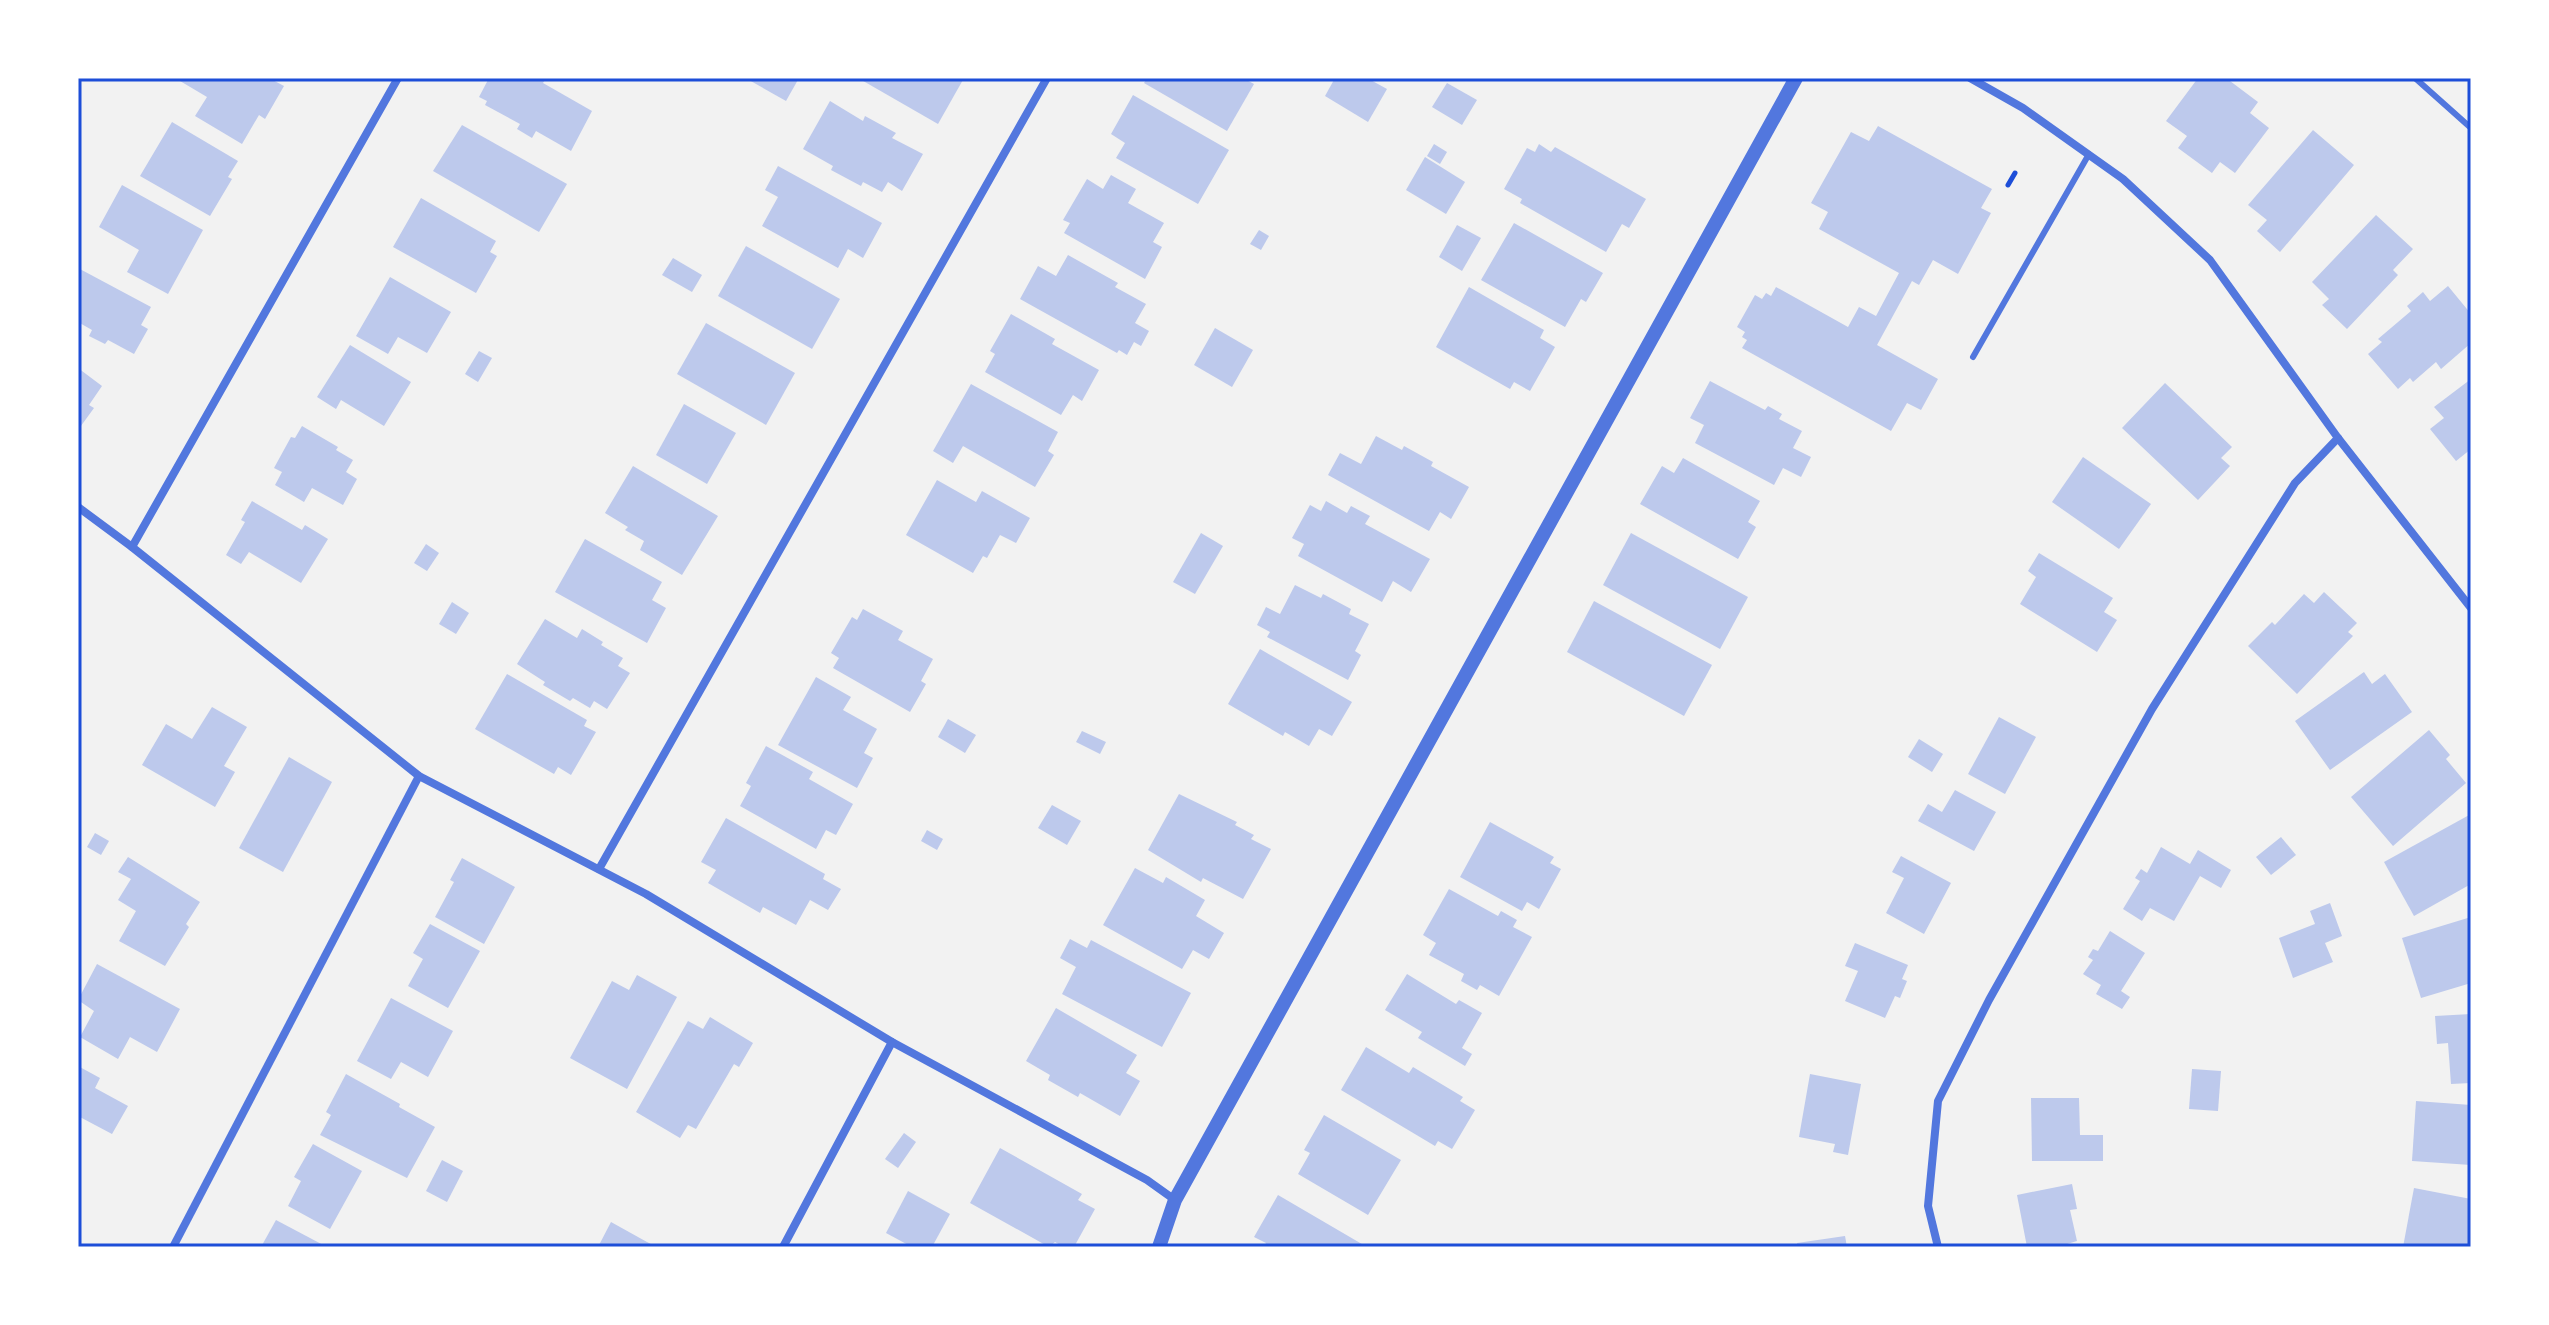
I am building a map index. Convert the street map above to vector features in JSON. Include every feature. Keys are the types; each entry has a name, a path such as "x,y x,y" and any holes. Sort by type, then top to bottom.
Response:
{"street":[{"path":"132,547 398,78"},
{"path":"599,869 1047,78"},
{"path":"1159,1247 1175,1200 1796,78"},
{"path":"1970,78 2023,108 2123,179 2210,260 2338,438 2471,608"},
{"path":"1938,1247 1928,1206 1938,1101 1989,1000 2152,709 2295,483 2338,438"},
{"path":"78,507 419,776 646,894 892,1042 1147,1180 1175,1200"},
{"path":"173,1247 419,776"},
{"path":"783,1247 892,1042"}],"lane":[{"path":"2415,78 2471,128"},
{"path":"1973,357 2089,154"}],"path":[{"path":"2008,185 2015,173"}],"building":[{"path":"175,78 269,78 284,86 265,119 259,115 242,144 195,116 207,97"},
{"path":"489,78 546,78 543,83 592,111 571,151 536,131 532,138 517,129 520,124 485,105 487,101 479,97"},
{"path":"799,78 786,101 749,80"},
{"path":"858,78 964,78 938,124"},
{"path":"1147,78 1243,78 1254,84 1227,131 1144,83"},
{"path":"1335,78 1367,78 1387,89 1368,122 1325,96"},
{"path":"2198,78 2226,78 2258,102 2250,113 2269,128 2235,173 2220,162 2212,173 2178,148 2187,136 2166,121"},
{"path":"1447,83 1477,100 1462,125 1432,107"},
{"path":"1133,95 1229,150 1198,204 1116,158 1125,143 1111,134"},
{"path":"830,101 863,121 865,116 896,133 892,138 923,154 902,191 888,182 882,192 863,182 861,186 831,170 833,166 803,149"},
{"path":"172,122 238,161 228,177 232,179 210,216 140,176"},
{"path":"462,125 567,184 539,232 433,171"},
{"path":"1878,126 1992,189 1981,208 1991,213 1958,274 1933,260 1919,285 1912,281 1877,345 1938,379 1921,410 1907,403 1891,431 1742,348 1747,340 1742,337 1745,332 1737,327 1755,295 1762,299 1766,293 1771,296 1776,287 1848,327 1859,307 1876,316 1899,273 1819,229 1828,212 1811,203 1851,132 1869,141"},
{"path":"2313,130 2354,165 2280,252 2257,231 2267,220 2248,205"},
{"path":"1434,144 1447,152 1440,164 1427,156"},
{"path":"1539,144 1551,152 1555,147 1646,199 1629,228 1622,224 1606,252 1520,203 1522,199 1504,189 1527,148 1535,152"},
{"path":"1425,157 1465,182 1446,214 1406,190"},
{"path":"778,166 882,223 863,258 848,249 838,268 762,226 778,197 765,190"},
{"path":"1111,175 1136,189 1128,203 1164,223 1153,242 1162,247 1145,279 1064,233 1070,223 1063,220 1087,179 1103,189"},
{"path":"122,185 203,230 168,294 127,272 139,250 99,227"},
{"path":"421,198 496,241 490,252 497,256 476,293 393,247"},
{"path":"2376,215 2413,249 2393,270 2398,275 2347,329 2322,305 2329,299 2312,282"},
{"path":"1514,223 1603,273 1586,302 1581,299 1565,327 1481,280"},
{"path":"1457,225 1481,238 1462,271 1439,257"},
{"path":"1259,230 1269,236 1261,250 1250,244"},
{"path":"746,246 840,299 812,349 718,296"},
{"path":"1068,255 1118,283 1115,287 1146,304 1135,323 1149,331 1141,346 1134,342 1127,355 1119,350 1117,353 1020,299 1038,266 1056,276"},
{"path":"673,258 702,275 692,292 662,275"},
{"path":"78,268 151,307 141,325 148,329 134,354 108,340 105,344 89,336 92,330 78,322"},
{"path":"390,277 451,312 427,353 398,337 388,354 356,336"},
{"path":"2448,286 2471,314 2471,343 2441,369 2436,362 2413,382 2410,378 2398,389 2368,354 2382,342 2378,339 2411,311 2407,306 2423,292 2430,301"},
{"path":"1469,287 1544,330 1540,338 1555,347 1530,391 1514,382 1510,389 1436,347"},
{"path":"1011,314 1055,339 1052,344 1099,370 1082,401 1073,395 1061,415 985,372 995,354 990,351"},
{"path":"706,323 795,373 766,425 677,374"},
{"path":"1215,328 1253,350 1232,387 1194,365"},
{"path":"350,345 411,382 384,426 341,400 336,409 317,397"},
{"path":"479,351 492,358 478,382 465,374"},
{"path":"78,368 102,386 89,405 94,408 78,430"},
{"path":"2471,379 2471,449 2456,461 2430,429 2444,418 2434,407"},
{"path":"1710,381 1765,410 1768,406 1782,414 1779,419 1802,431 1793,448 1811,457 1801,477 1783,468 1774,485 1695,443 1704,425 1690,418"},
{"path":"2165,383 2232,447 2221,458 2230,466 2198,500 2122,428"},
{"path":"971,384 1058,432 1048,451 1054,455 1035,487 963,446 953,463 933,451"},
{"path":"684,404 736,433 707,484 656,455"},
{"path":"302,426 338,447 336,450 353,460 346,472 357,479 343,505 312,488 304,502 275,485 282,472 274,468 291,437 295,438"},
{"path":"1376,436 1402,450 1404,446 1433,462 1431,466 1469,487 1451,519 1440,512 1429,531 1328,475 1340,453 1361,464"},
{"path":"2083,457 2151,504 2119,549 2052,502"},
{"path":"1683,458 1760,501 1748,522 1756,527 1738,559 1640,504 1662,466 1674,473"},
{"path":"633,466 718,516 682,575 640,550 644,541 605,513"},
{"path":"937,480 976,502 982,491 1030,518 1016,543 1000,535 987,558 983,556 973,573 906,535"},
{"path":"252,501 302,530 305,525 328,539 301,583 249,552 241,564 226,555 245,522 241,520"},
{"path":"1326,501 1347,513 1351,506 1370,516 1365,524 1430,559 1411,592 1393,581 1382,602 1298,556 1304,544 1292,538 1310,505 1321,511"},
{"path":"1201,533 1223,546 1195,594 1173,582"},
{"path":"1631,533 1748,597 1720,649 1603,585"},
{"path":"585,539 662,582 652,600 666,608 647,643 555,592"},
{"path":"426,544 439,553 427,571 414,563"},
{"path":"2039,553 2113,598 2104,612 2117,620 2097,652 2020,604 2036,577 2028,571"},
{"path":"1295,585 1321,598 1323,594 1351,609 1349,614 1369,624 1355,651 1361,655 1348,680 1267,637 1270,632 1257,625 1266,607 1280,614"},
{"path":"2324,592 2357,623 2348,632 2353,636 2297,694 2248,646 2272,622 2275,625 2304,594 2314,603"},
{"path":"1594,601 1712,665 1684,716 1567,652"},
{"path":"452,602 469,613 456,634 439,624"},
{"path":"863,609 903,631 898,640 933,659 921,681 926,684 910,712 833,668 839,658 831,653 852,617 857,620"},
{"path":"545,619 577,638 582,629 623,658 618,666 630,673 607,709 594,701 590,708 573,698 570,701 517,664"},
{"path":"1260,649 1352,702 1332,736 1319,729 1309,746 1285,732 1283,736 1228,704"},
{"path":"2364,672 2372,684 2385,674 2412,712 2330,770 2295,721"},
{"path":"507,674 587,720 584,726 596,732 571,775 558,767 554,774 475,729"},
{"path":"816,677 851,697 843,710 877,729 864,753 873,758 857,788 778,745"},
{"path":"212,707 247,727 224,766 235,772 215,807 142,765 166,724 192,739"},
{"path":"1999,717 2036,737 2005,794 1968,774"},
{"path":"948,719 976,735 965,753 938,737"},
{"path":"2429,730 2450,755 2446,759 2466,783 2393,846 2351,797"},
{"path":"1082,731 1106,742 1100,754 1076,742"},
{"path":"1919,739 1943,754 1932,772 1908,757"},
{"path":"766,746 813,772 809,779 853,804 836,835 826,830 816,849 740,806 751,786 746,783"},
{"path":"289,757 332,782 283,872 239,848"},
{"path":"1955,790 1996,812 1974,851 1918,821 1928,804 1942,812"},
{"path":"1179,794 1237,822 1235,825 1254,835 1251,839 1271,849 1243,899 1203,878 1201,882 1148,850"},
{"path":"1052,805 1081,821 1067,845 1038,828"},
{"path":"2471,814 2471,884 2414,916 2384,862"},
{"path":"726,818 825,874 823,879 841,889 828,910 810,900 796,925 763,907 760,913 708,883 716,870 701,862"},
{"path":"1490,822 1554,857 1550,863 1561,869 1539,909 1527,902 1522,911 1460,877"},
{"path":"927,830 943,839 937,850 921,841"},
{"path":"95,833 109,841 101,855 87,847"},
{"path":"2281,837 2296,855 2271,875 2256,857"},
{"path":"2161,847 2190,864 2198,850 2231,870 2221,888 2200,876 2174,921 2150,908 2142,921 2123,909 2140,881 2135,878 2141,869 2147,873"},
{"path":"1901,856 1951,883 1924,934 1886,913 1904,878 1892,872"},
{"path":"128,857 200,902 165,966 119,941 136,911 118,900 131,879 118,872"},
{"path":"462,858 515,887 484,944 435,917 454,882 450,880"},
{"path":"1135,868 1163,883 1166,877 1205,900 1196,916 1224,933 1209,959 1193,950 1182,969 1103,925"},
{"path":"1449,889 1498,916 1501,911 1517,920 1513,927 1532,937 1499,996 1480,985 1477,990 1461,981 1464,974 1429,955 1436,943 1423,935"},
{"path":"2330,903 2342,936 2325,943 2333,962 2293,978 2279,938 2315,924 2310,911"},
{"path":"2471,917 2471,983 2421,998 2402,938"},
{"path":"430,924 480,951 448,1008 408,986 423,959 413,953"},
{"path":"2110,931 2145,953 2121,991 2130,997 2122,1009 2096,994 2101,985 2083,974 2093,960 2088,957 2093,949 2098,951"},
{"path":"1070,939 1087,948 1091,940 1191,993 1162,1047 1062,994 1076,967 1060,958"},
{"path":"1855,943 1908,965 1902,979 1907,981 1900,998 1895,996 1885,1018 1845,1001 1858,971 1845,966"},
{"path":"97,964 180,1009 157,1052 130,1037 118,1059 80,1037 94,1011 78,1000"},
{"path":"1407,974 1456,1004 1459,1000 1482,1013 1462,1048 1472,1054 1465,1066 1418,1038 1422,1032 1385,1010"},
{"path":"637,975 677,997 627,1089 570,1058 612,981 629,990"},
{"path":"391,998 453,1031 428,1077 401,1062 391,1079 357,1061"},
{"path":"1056,1008 1137,1055 1126,1073 1140,1081 1120,1116 1080,1093 1078,1097 1048,1080 1050,1075 1026,1061"},
{"path":"2471,1014 2471,1083 2451,1084 2448,1043 2437,1044 2435,1016"},
{"path":"710,1017 753,1043 739,1067 734,1064 696,1129 688,1125 680,1138 636,1112 688,1021 703,1029"},
{"path":"1366,1047 1409,1073 1413,1067 1463,1097 1460,1101 1475,1110 1452,1149 1438,1141 1435,1146 1341,1090"},
{"path":"78,1066 100,1078 95,1088 128,1106 112,1134 78,1116"},
{"path":"2192,1069 2221,1071 2218,1111 2189,1109"},
{"path":"346,1074 435,1127 407,1178 320,1135 331,1115 326,1112"},
{"path":"1810,1074 1861,1084 1848,1155 1833,1152 1835,1144 1799,1137"},
{"path":"2031,1098 2079,1098 2080,1135 2103,1135 2103,1161 2032,1161"},
{"path":"2416,1101 2471,1105 2471,1165 2412,1161"},
{"path":"1324,1115 1401,1160 1368,1215 1298,1174 1310,1153 1304,1150"},
{"path":"904,1133 916,1142 898,1168 885,1159"},
{"path":"313,1144 362,1171 330,1229 288,1206 301,1181 294,1177"},
{"path":"1000,1148 1082,1194 1078,1200 1095,1209 1074,1247 1064,1247 1055,1242 1049,1247 970,1203"},
{"path":"442,1160 463,1171 447,1202 426,1191"},
{"path":"2072,1184 2077,1209 2070,1210 2077,1241 2057,1247 2027,1247 2017,1195"},
{"path":"2414,1188 2471,1199 2471,1247 2403,1247"},
{"path":"908,1191 950,1214 932,1247 912,1247 886,1233"},
{"path":"1278,1195 1367,1247 1264,1247 1266,1243 1254,1237"},
{"path":"276,1220 327,1247 261,1247"},
{"path":"611,1222 647,1242 657,1247 598,1247"},
{"path":"1845,1236 1847,1247 1798,1247 1797,1243"}]}
